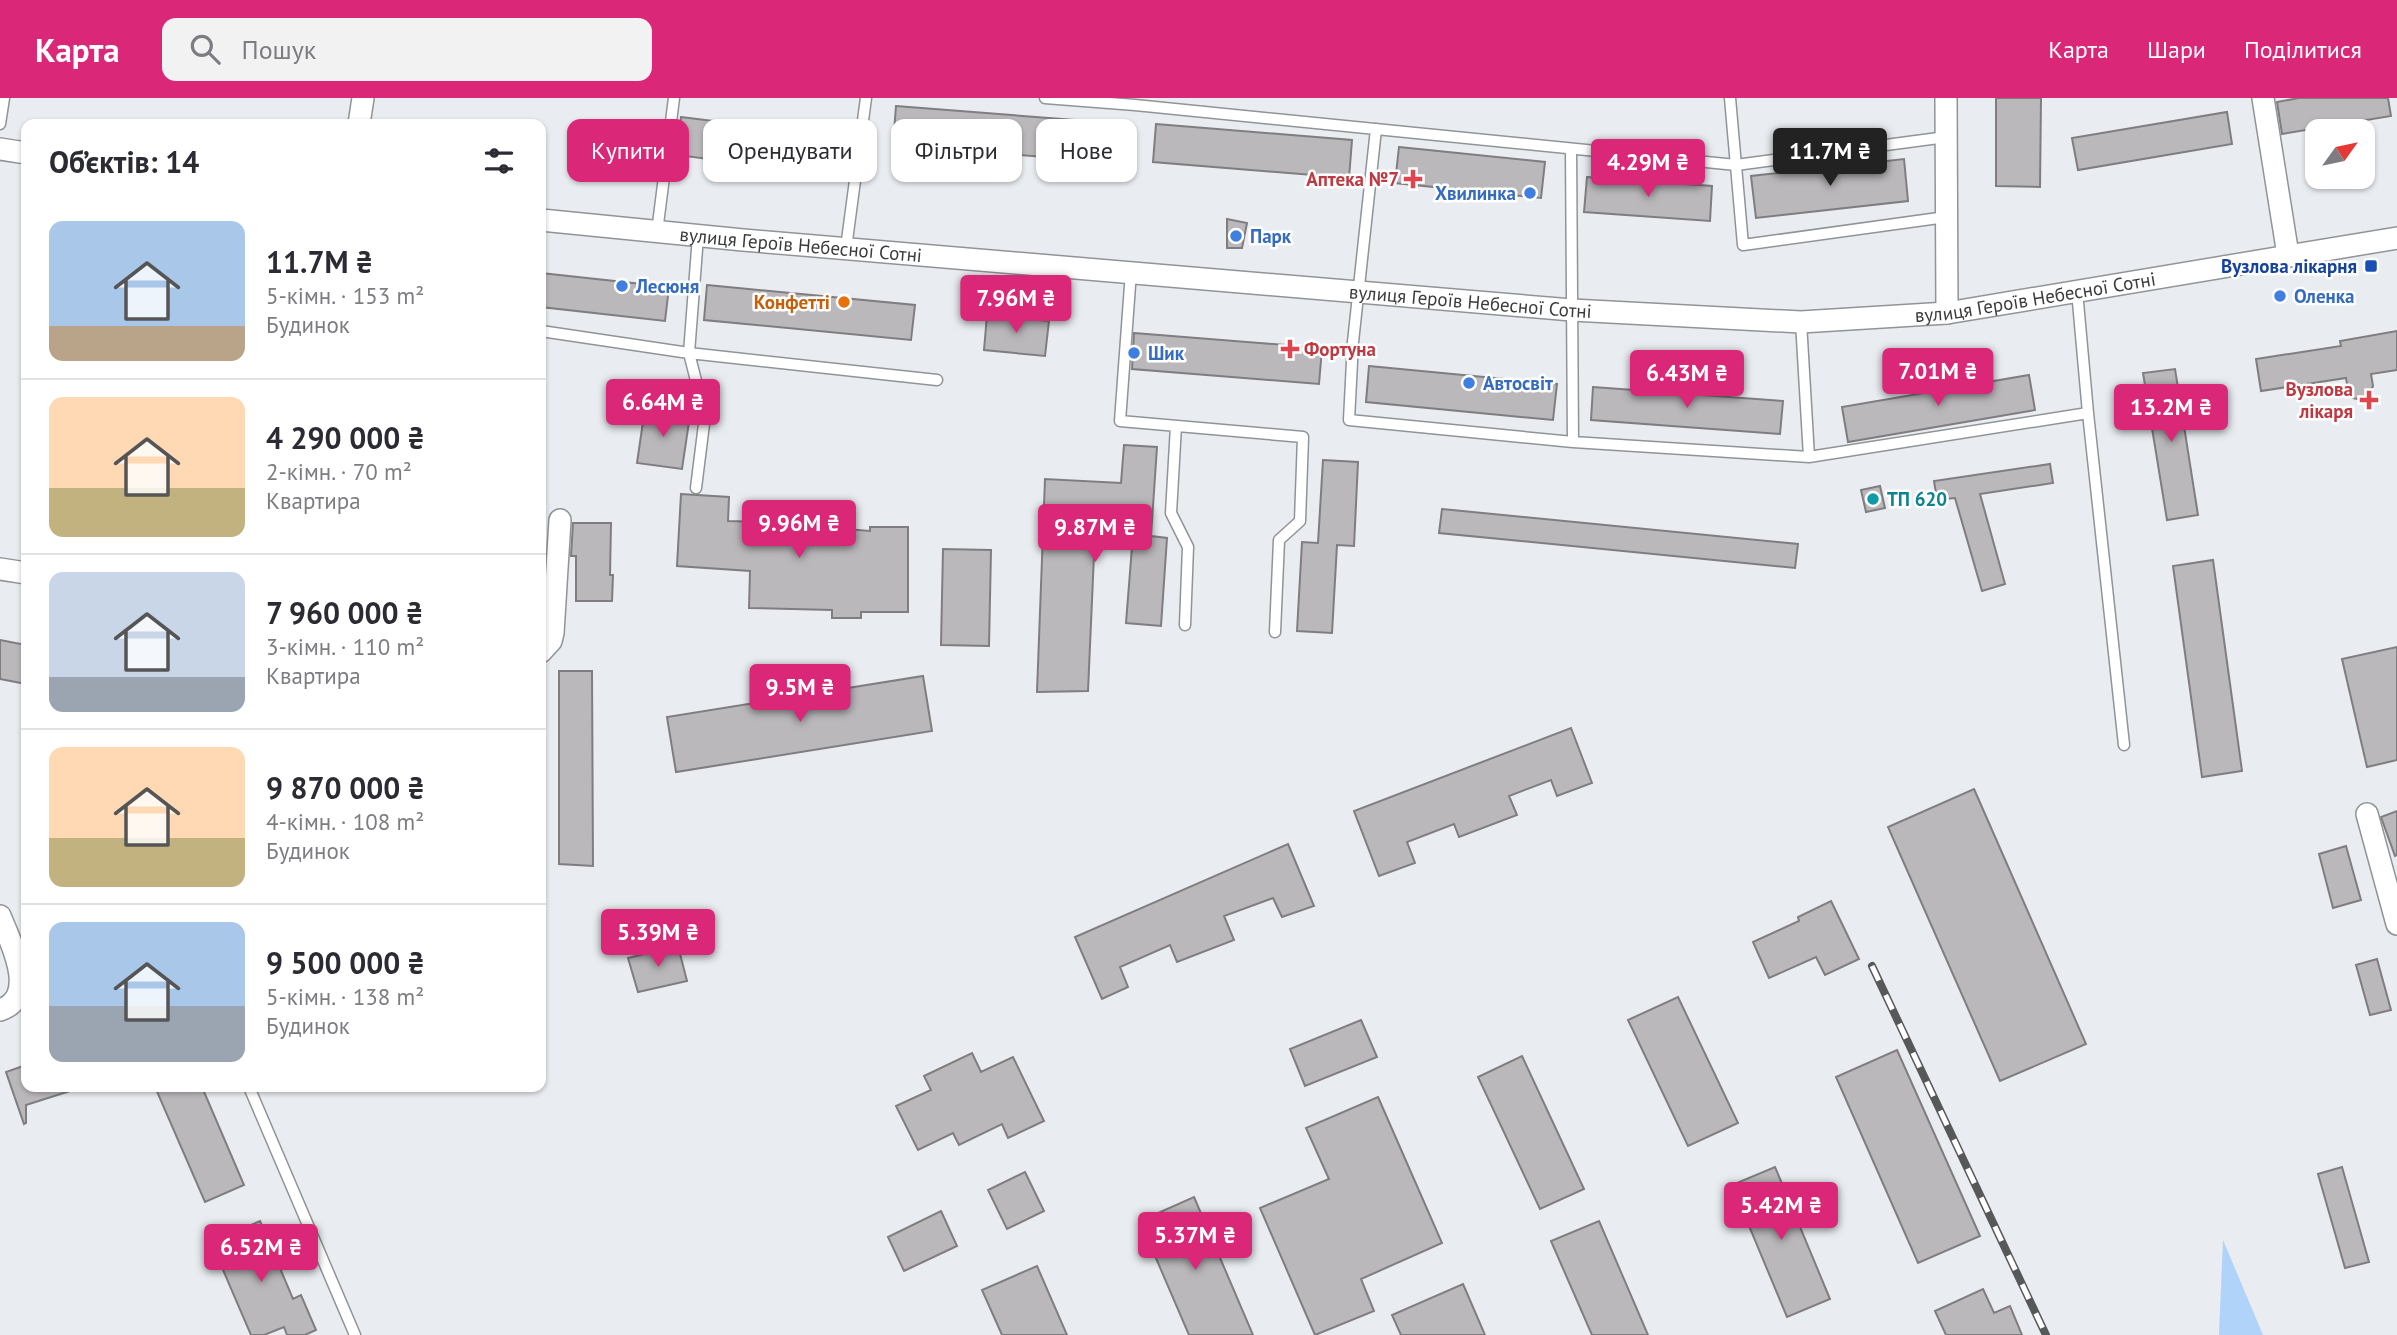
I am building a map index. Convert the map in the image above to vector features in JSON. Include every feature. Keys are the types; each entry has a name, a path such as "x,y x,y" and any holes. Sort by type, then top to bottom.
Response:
{"street":[{"path":"360,119 362,98"},
{"path":"1946,98 1947,313"},
{"path":"2263,98 2288,255"},
{"path":"0,149 21,152"},
{"name":"вулиця Героїв Небесної Сотні","path":"546,221 1359,293 1572,310 1801,322 1947,313 2397,238"},
{"path":"546,646 551,641 553,632 560,520"},
{"path":"0,569 21,572"},
{"path":"2367,814 2395,914"},
{"path":"0,916 21,973"},
{"path":"3,1009 18,993 21,980"}],"lane":[{"path":"0,124 4,98"},
{"path":"657,232 674,98"},
{"path":"846,248 866,98"},
{"path":"1045,98 1736,165 1946,137"},
{"path":"1730,98 1743,245 1946,217"},
{"path":"1376,129 1349,420 1573,442 1809,457 2088,413"},
{"path":"1570,149 1573,442"},
{"path":"696,488 705,416 689,353 698,236"},
{"path":"1130,272 1120,421 1303,437 1300,521 1279,540 1275,632"},
{"path":"2077,291 2124,745"},
{"path":"1801,322 1809,457"},
{"path":"546,332 689,353 937,380"},
{"path":"1176,426 1171,513 1188,547 1185,625"},
{"path":"251,1092 355,1335"}],"shaded area":[{"path":"2223,1240 2263,1335 2219,1335"}],"building":[{"path":"1996,98 2041,98 2040,187 1996,186"},
{"path":"2299,98 2388,98 2391,116 2373,119 2305,119 2305,130 2282,134 2277,102"},
{"path":"896,106 1062,119 1036,119 1036,156 1022,155 1022,119 895,119"},
{"path":"2227,112 2232,144 2078,170 2072,138"},
{"path":"681,117 703,120 703,158 689,157 689,119"},
{"path":"1156,124 1352,140 1349,178 1153,162"},
{"path":"1399,147 1545,162 1541,198 1395,183"},
{"path":"1904,159 1908,201 1756,218 1751,176"},
{"path":"1587,177 1712,186 1710,221 1584,212"},
{"name":"Парк","path":"1227,219 1247,223 1242,248 1227,248"},
{"path":"546,274 669,287 665,321 546,308"},
{"path":"707,285 915,305 911,340 704,320"},
{"path":"987,315 1049,321 1045,356 984,350"},
{"path":"2397,331 2397,370 2371,374 2373,386 2369,395 2362,400 2353,398 2346,378 2261,391 2256,359 2341,346 2340,341"},
{"path":"1134,333 1322,348 1319,384 1132,369"},
{"path":"1369,366 1557,384 1553,420 1366,402"},
{"path":"2175,369 2198,515 2167,520 2143,373"},
{"path":"2029,375 2035,410 1848,442 1842,407"},
{"path":"1593,387 1783,401 1780,434 1591,420"},
{"path":"645,408 690,415 682,469 637,463"},
{"path":"1124,445 1157,447 1151,536 1167,538 1161,626 1126,623 1133,534 1095,532 1088,691 1037,692 1045,479 1121,483"},
{"path":"1323,460 1358,462 1354,546 1337,545 1332,633 1297,631 1302,542 1318,543"},
{"path":"2050,464 2053,483 1980,494 2005,584 1982,591 1955,498 1937,500 1934,481"},
{"name":"ТП 620","path":"1880,486 1885,508 1866,512 1861,490"},
{"path":"681,494 729,497 728,521 810,523 810,526 870,531 870,527 908,527 908,612 861,612 861,618 832,618 832,610 749,608 750,571 677,566"},
{"path":"1442,509 1798,544 1795,568 1439,533"},
{"path":"573,523 611,523 612,601 576,601 576,556 571,556"},
{"path":"943,549 991,550 989,646 941,645"},
{"path":"2213,560 2242,771 2202,777 2173,566"},
{"path":"0,640 21,644 21,683 0,679"},
{"path":"2397,647 2397,760 2367,767 2342,659"},
{"path":"559,671 592,671 593,866 559,864"},
{"path":"923,676 932,731 676,772 667,717"},
{"path":"1571,728 1592,783 1557,796 1551,780 1509,796 1517,815 1459,837 1454,824 1407,842 1415,863 1379,876 1354,811"},
{"path":"1974,789 2086,1044 2000,1081 1888,827"},
{"path":"2397,811 2397,855 2395,856 2381,817"},
{"path":"1288,844 1314,906 1282,917 1273,898 1224,916 1234,940 1177,962 1170,945 1120,967 1128,987 1102,999 1075,937"},
{"path":"2346,846 2361,900 2333,908 2319,854"},
{"path":"1831,901 1859,959 1825,975 1816,957 1769,978 1753,942 1799,921 1798,917"},
{"path":"678,946 687,981 638,992 628,958"},
{"path":"2377,959 2391,1010 2370,1015 2356,965"},
{"path":"1678,997 1738,1123 1688,1146 1628,1020"},
{"path":"1361,1020 1377,1057 1305,1086 1290,1049"},
{"path":"1897,1050 1980,1236 1918,1263 1836,1077"},
{"path":"972,1053 981,1072 1013,1057 1044,1121 1008,1138 1002,1124 959,1145 953,1133 918,1150 896,1106 931,1090 924,1076"},
{"path":"1522,1056 1584,1189 1540,1209 1478,1077"},
{"path":"21,1067 21,1092 67,1092 26,1105 24,1124 6,1072"},
{"path":"157,1092 204,1092 244,1185 205,1202"},
{"path":"1378,1097 1442,1243 1361,1279 1374,1311 1315,1335 1260,1208 1329,1179 1306,1128"},
{"path":"1775,1167 1830,1299 1787,1317 1732,1185"},
{"path":"2342,1167 2369,1262 2345,1268 2318,1174"},
{"path":"1025,1172 1044,1211 1007,1229 988,1190"},
{"path":"1194,1197 1253,1335 1189,1335 1140,1221"},
{"path":"941,1211 957,1246 904,1271 888,1237"},
{"path":"260,1221 293,1299 301,1295 316,1330 305,1335 287,1335 284,1327 264,1335 251,1335 211,1242"},
{"path":"1599,1221 1648,1335 1592,1335 1551,1241"},
{"path":"1037,1266 1067,1335 1002,1335 982,1290"},
{"path":"1463,1284 1485,1335 1401,1335 1392,1315"},
{"path":"1983,1289 1994,1313 2010,1306 2022,1335 1946,1335 1935,1311"}],"railway":[{"path":"1872,966 2046,1335"}],"place":[{"name":"Аптека №7","path":"1413,179"},
{"name":"Хвилинка","path":"1530,193"},
{"name":"Парк","path":"1236,236"},
{"name":"Вузлова лікарня","path":"2371,266"},
{"name":"Лесюня","path":"622,286"},
{"name":"Оленка","path":"2280,296"},
{"name":"Конфетті","path":"844,302"},
{"name":"Фортуна","path":"1290,349"},
{"name":"Шик","path":"1134,353"},
{"name":"Автосвіт","path":"1469,383"},
{"name":"Вузлова лікаря","path":"2369,400"},
{"name":"ТП 620","path":"1873,499"}]}
